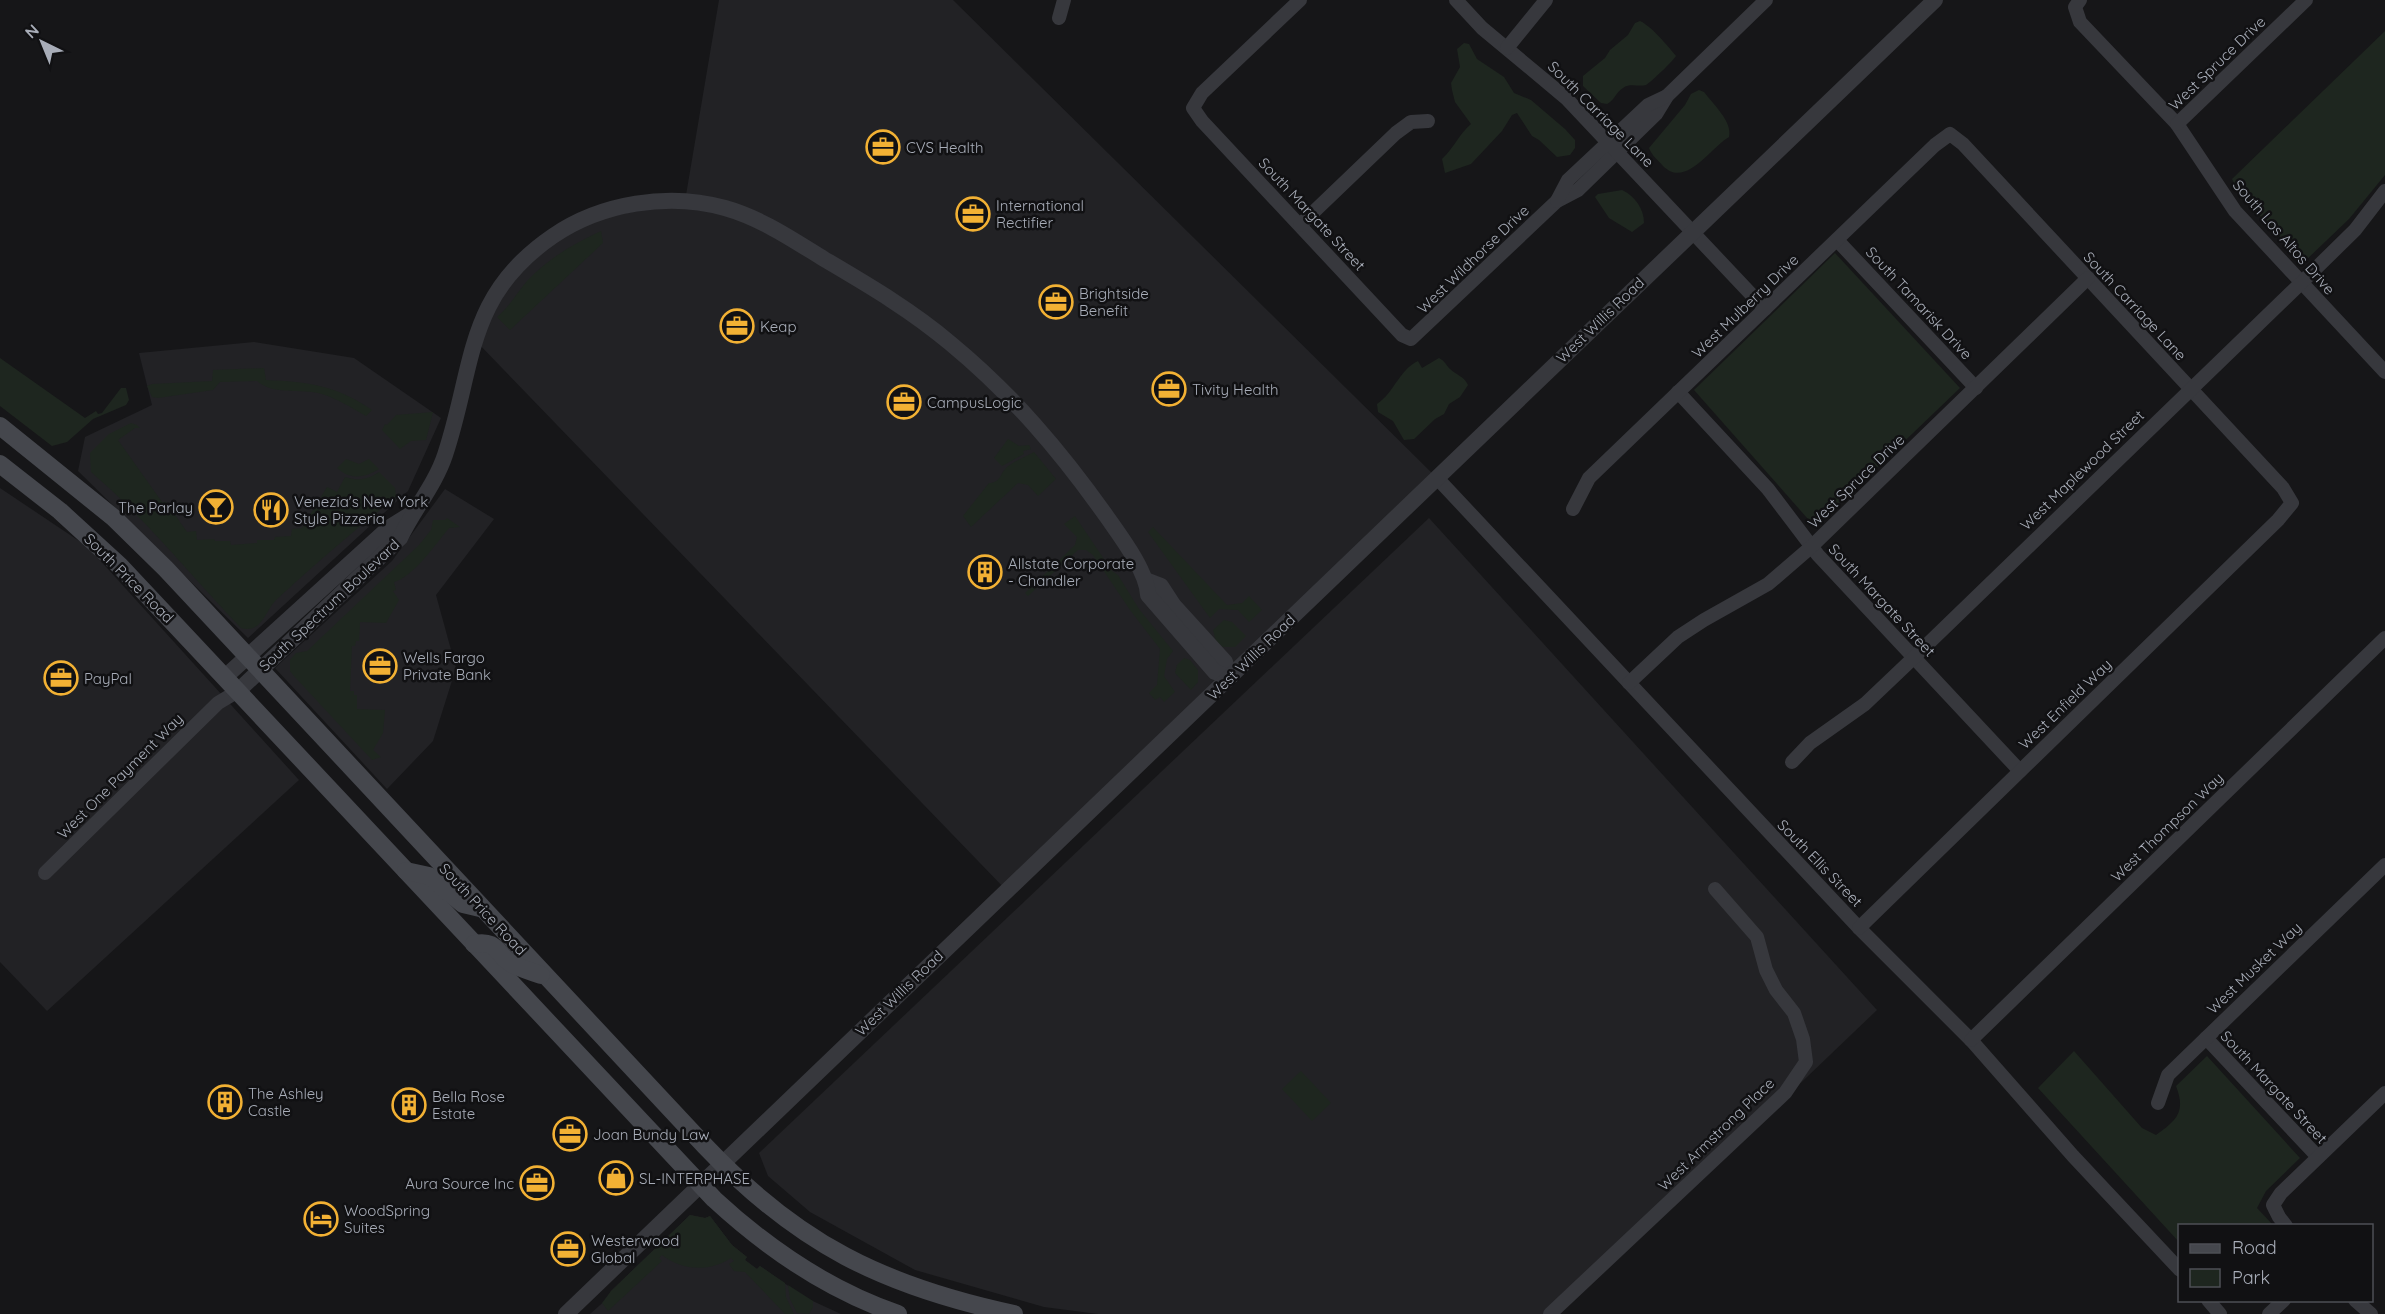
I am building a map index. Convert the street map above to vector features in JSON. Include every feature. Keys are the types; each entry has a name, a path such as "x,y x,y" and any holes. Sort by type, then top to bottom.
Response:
{"main road":[{"name":"South Price Road","path":"0,426 114,518 166,569 721,1164 776,1212 804,1233 839,1254 922,1291 958,1302 1014,1314"},
{"name":"South Price Road","path":"0,464 91,538 225,677 699,1185 743,1225 780,1254 818,1278 898,1314"},
{"path":"405,871 429,876 463,904 482,908"},
{"path":"474,944 487,943 512,964 546,976"}],"street":[{"path":"1059,18 1064,0"},
{"name":"South Margate Street","path":"1300,0 1202,93 1193,108 1202,121 1402,335 1412,339"},
{"name":"South Carriage Lane","path":"1456,0 1482,28 1566,98 1765,309"},
{"path":"1507,48 1546,0"},
{"name":"West Wildhorse Drive","path":"1412,339 1557,201 1568,180 1612,147 1648,105 1667,96 1766,0"},
{"name":"West Willis Road","path":"566,1314 1935,0"},
{"name":"West Spruce Drive","path":"2177,124 2306,0"},
{"name":"South Los Altos Drive","path":"2077,4 2080,22 2177,124 2235,212 2385,372"},
{"path":"1300,225 1396,133 1411,122 1428,122"},
{"name":"South Carriage Lane","path":"1950,134 1963,144 2283,488 2292,503"},
{"name":"West Mulberry Drive","path":"1573,509 1588,478 1935,145 1950,134"},
{"name":"West Maplewood Street","path":"1792,762 1810,743 1865,704 1913,658 2355,230 2385,191"},
{"name":"South Spectrum Boulevard","path":"238,691 400,538 412,514 433,484 445,457 474,339 492,299 512,272 536,248 557,233 612,209 650,202 685,201 742,213 775,229 896,302 950,343 1030,418 1062,454 1113,525 1148,581 1161,586 1174,606 1225,662 1230,677"},
{"name":"South Tamarisk Drive","path":"1837,240 1976,388"},
{"name":"West Spruce Drive","path":"1629,683 1678,637 1768,584 1811,547 2088,278"},
{"name":"South Margate Street","path":"1678,392 1768,489 1811,547 2020,771"},
{"name":"South Ellis Street","path":"1437,478 1859,928 1971,1040 2073,1156 2178,1268"},
{"name":"West Enfield Way","path":"1859,928 2270,529 2292,503"},
{"name":"South Spectrum Boulevard","path":"225,677 390,527 412,514"},
{"name":"West Thompson Way","path":"1971,1040 2385,638"},
{"path":"218,703 225,677"},
{"name":"West One Payment Way","path":"45,873 218,703 238,691"},
{"name":"West Musket Way","path":"2158,1102 2168,1074 2385,865"},
{"name":"West Armstrong Place","path":"1550,1314 1785,1093 1806,1062 1803,1039 1794,1013 1776,990 1766,970 1757,937 1715,889"},
{"name":"South Margate Street","path":"2205,1038 2318,1157"},
{"path":"2284,1224 2278,1217 2274,1205 2281,1193 2385,1093"},
{"path":"2210,1302 2220,1314"},
{"path":"2270,1314 2282,1302"},
{"path":"2357,1302 2371,1314"}],"shaded area":[{"path":"719,0 953,0 1437,478 1007,891 474,339 492,299 574,224 685,201"},
{"path":"254,342 354,358 441,418 408,491 248,638 78,471 85,437 152,405 139,353"},
{"path":"0,488 88,547 299,780 47,1011 0,962"},
{"path":"445,489 494,519 436,595 456,668 433,741 387,789 275,668 392,561"},
{"path":"1429,518 1877,1010 1559,1314 1098,1314 1044,1307 915,1270 810,1212 768,1176 759,1153"},
{"path":"690,1215 705,1218 710,1216 732,1245 747,1257 745,1260 757,1269 760,1266 804,1297 841,1314 590,1314"}],"green space":[{"path":"1640,21 1654,31 1676,56 1646,85 1626,87 1609,103 1601,103 1583,86 1583,76 1605,58 1610,50 1628,35 1635,23"},
{"path":"2385,31 2385,175 2349,219 2304,262 2240,195 2232,179"},
{"path":"1464,43 1469,44 1477,59 1504,77 1514,93 1531,100 1565,129 1575,140 1575,148 1570,155 1557,157 1532,136 1517,113 1512,115 1502,131 1471,164 1445,173 1442,159 1471,124 1455,102 1451,83 1460,67 1457,49"},
{"path":"1699,90 1704,92 1725,119 1729,137 1689,170 1680,173 1672,172 1653,156 1649,148 1685,105 1691,94"},
{"path":"1622,190 1638,204 1644,218 1644,223 1632,232 1609,218 1595,197 1598,194"},
{"path":"601,231 603,243 510,330 497,317 527,281 544,265 571,246"},
{"path":"1835,253 1960,388 1815,527 1694,390"},
{"path":"0,358 85,418 96,411 98,414 102,413 121,388 126,388 129,400 126,405 93,419 67,442 52,446 0,406"},
{"path":"1439,358 1468,385 1460,397 1449,404 1444,414 1435,419 1414,439 1404,440 1393,421 1378,412 1377,404 1411,365 1418,361 1422,368"},
{"path":"264,368 266,380 321,386 346,395 372,410 366,416 322,394 271,389 257,381 220,382 213,390 158,398 152,397 147,386 212,381 213,370"},
{"path":"433,412 426,440 411,441 400,449 382,430 385,424 387,425 396,415"},
{"path":"131,423 140,428 135,428 118,440 162,502 166,502 187,532 196,531 197,540 230,541 231,545 257,543 257,540 274,540 275,537 291,536 292,529 302,528 327,487 337,492 345,477 363,479 379,472 395,488 396,497 276,600 258,625 254,628 241,628 149,528 91,472 90,453 109,434"},
{"path":"1008,439 1019,446 1029,445 1031,449 1023,451 1024,454 1002,466 994,458"},
{"path":"1034,452 1056,479 1038,496 1028,485 1018,483 971,527 963,516 989,483 998,480 1010,465"},
{"path":"346,459 359,464 369,459 379,469 363,476 352,476 337,468"},
{"path":"1075,516 1112,571 1118,575 1139,609 1173,651 1167,659 1164,676 1175,692 1164,702 1160,697 1155,700 1149,693 1157,685 1160,649 1093,555 1086,550 1078,550 1028,596 1025,593 1075,545 1077,537 1064,524"},
{"path":"447,518 460,527 449,528 409,574 394,582 396,590 393,591 399,600 386,623 360,622 359,641 352,646 350,691 354,691 354,695 357,695 357,709 385,710 383,733 373,750 381,757 372,760 293,675 290,671 290,660 296,653 307,651 419,545 431,530 433,520"},
{"path":"1153,527 1227,605 1242,603 1249,596 1262,610 1249,622 1238,610 1219,609 1210,618 1148,532"},
{"path":"1224,620 1232,622 1246,636 1235,647 1223,647 1216,641 1213,630"},
{"path":"1184,658 1190,660 1198,670 1198,682 1191,690 1175,673 1177,665"},
{"path":"2074,1051 2142,1128 2156,1135 2178,1115 2180,1103 2176,1086 2207,1056 2300,1158 2266,1191 2257,1208 2272,1224 2178,1224 2178,1241 2038,1088"},
{"path":"1301,1071 1331,1103 1312,1121 1282,1089"},
{"path":"690,1215 705,1218 710,1216 732,1245 747,1257 745,1260 757,1269 760,1266 785,1283 786,1297 794,1314 785,1314 745,1272 734,1271 729,1264 734,1261 731,1258 714,1266 696,1268 678,1264 662,1255 659,1258 662,1261 608,1311 602,1303 611,1291"},
{"path":"788,1285 813,1301 809,1314 797,1313 790,1299"}],"place":[{"name":"CVS Health","path":"883,147"},
{"name":"International Rectifier","path":"973,214"},
{"name":"Brightside Benefit","path":"1056,302"},
{"name":"Keap","path":"737,326"},
{"name":"Tivity Health","path":"1169,389"},
{"name":"CampusLogic","path":"904,402"},
{"name":"The Parlay","path":"216,507"},
{"name":"Venezia's New York Style Pizzeria","path":"271,510"},
{"name":"Allstate Corporate - Chandler","path":"985,572"},
{"name":"Wells Fargo Private Bank","path":"380,666"},
{"name":"PayPal","path":"61,678"},
{"name":"The Ashley Castle","path":"225,1102"},
{"name":"Bella Rose Estate","path":"409,1105"},
{"name":"Joan Bundy Law","path":"570,1134"},
{"name":"SL-INTERPHASE","path":"616,1178"},
{"name":"Aura Source Inc","path":"537,1183"},
{"name":"WoodSpring Suites","path":"321,1219"},
{"name":"Westerwood Global","path":"568,1249"}]}
